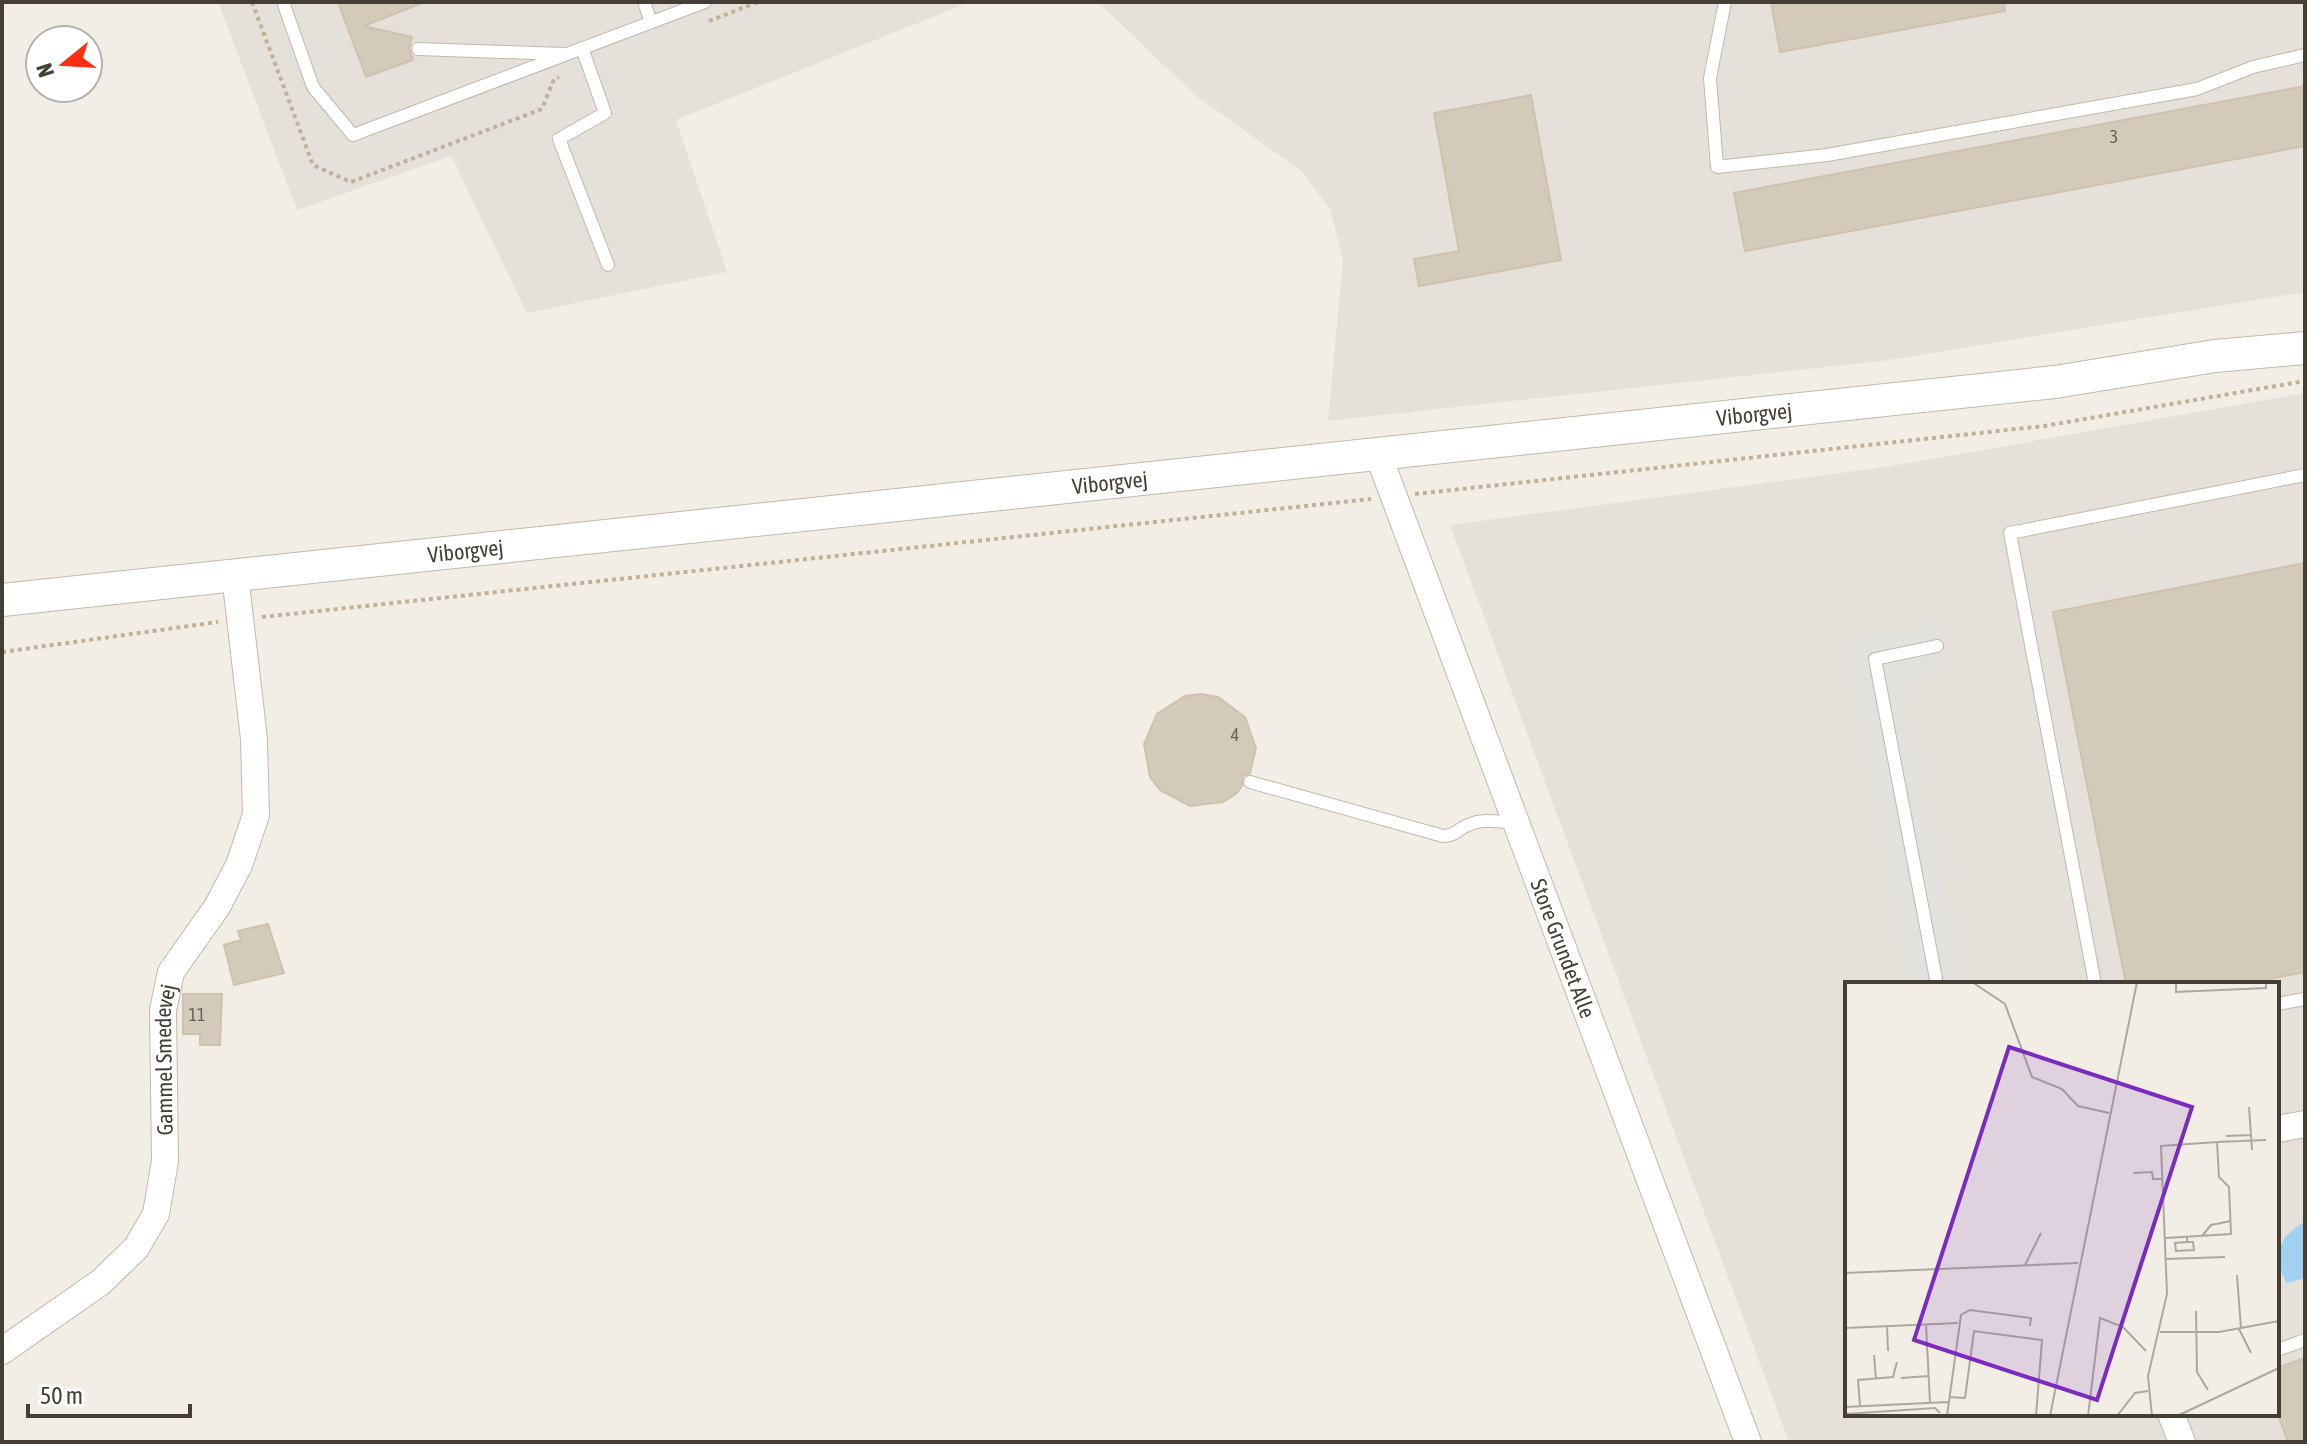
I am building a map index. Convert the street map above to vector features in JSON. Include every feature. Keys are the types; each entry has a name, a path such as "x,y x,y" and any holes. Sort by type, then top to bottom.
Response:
{"street":[{"name":"Viborgvej","path":"2215,356 2305,332"},
{"name":"Viborgvej","path":"2,600 2055,382 2215,356 2305,348"},
{"name":"Store Grundet Alle","path":"1378,454 1748,1442"},
{"name":"Gammel Smedevej","path":"2,1351 101,1282 136,1248 156,1214 165,1161 163,1010 171,972 217,907 239,865 256,815 254,739 235,575"},
{"path":"2279,1129 2305,1124"},
{"path":"2172,1416 2182,1442"}],"lane":[{"path":"283,2 313,87 353,135 705,2"},
{"path":"644,2 651,22"},
{"path":"1725,2 1710,78 1717,167 1827,155 2197,89 2253,67 2305,55"},
{"path":"418,49 576,51"},
{"path":"576,51 605,113 559,139 608,265"},
{"path":"2095,982 2010,533 2305,475"},
{"path":"1937,646 1875,659 1937,982"},
{"path":"1250,782 1269,790 1443,836 1452,836 1467,825 1481,821 1516,823"},
{"path":"2279,1004 2305,999"},
{"path":"2279,1349 2305,1340"}],"path":[{"path":"2,652 239,619 2044,426 2305,381"}],"shaded area":[{"path":"218,2 970,2 676,120 727,272 527,313 451,156 297,210"},
{"path":"1098,2 2305,2 2305,292 1882,361 1328,421 1343,260 1330,209 1301,171 1196,96"},
{"path":"2305,393 2305,1442 1789,1442 1450,525 1892,466"},
{"path":"1936,623 1946,670 1903,679 1962,982 1910,982 1844,641"}],"water":[{"path":"2305,1222 2305,1278 2287,1283 2279,1264 2280,1248 2289,1234"}],"building":[{"path":"338,2 424,2 364,26 412,37 409,49 413,60 366,77"},
{"path":"1771,2 2004,2 2005,11 1780,52"},
{"path":"2305,86 2305,146 1745,251 1734,193"},
{"path":"1531,95 1561,260 1419,286 1414,259 1459,251 1434,113"},
{"path":"2305,563 2305,972 2253,982 2126,982 2053,612"},
{"path":"1201,694 1218,697 1245,717 1256,748 1250,773 1243,776 1237,793 1223,802 1190,806 1160,790 1150,777 1144,744 1157,714 1185,696"},
{"path":"268,924 284,973 234,985 224,945 241,940 238,931"},
{"path":"183,994 222,994 220,1045 200,1045 200,1034 183,1034"},
{"path":"2302,1359 2305,1369 2305,1442 2288,1442 2278,1416 2279,1367"}]}
